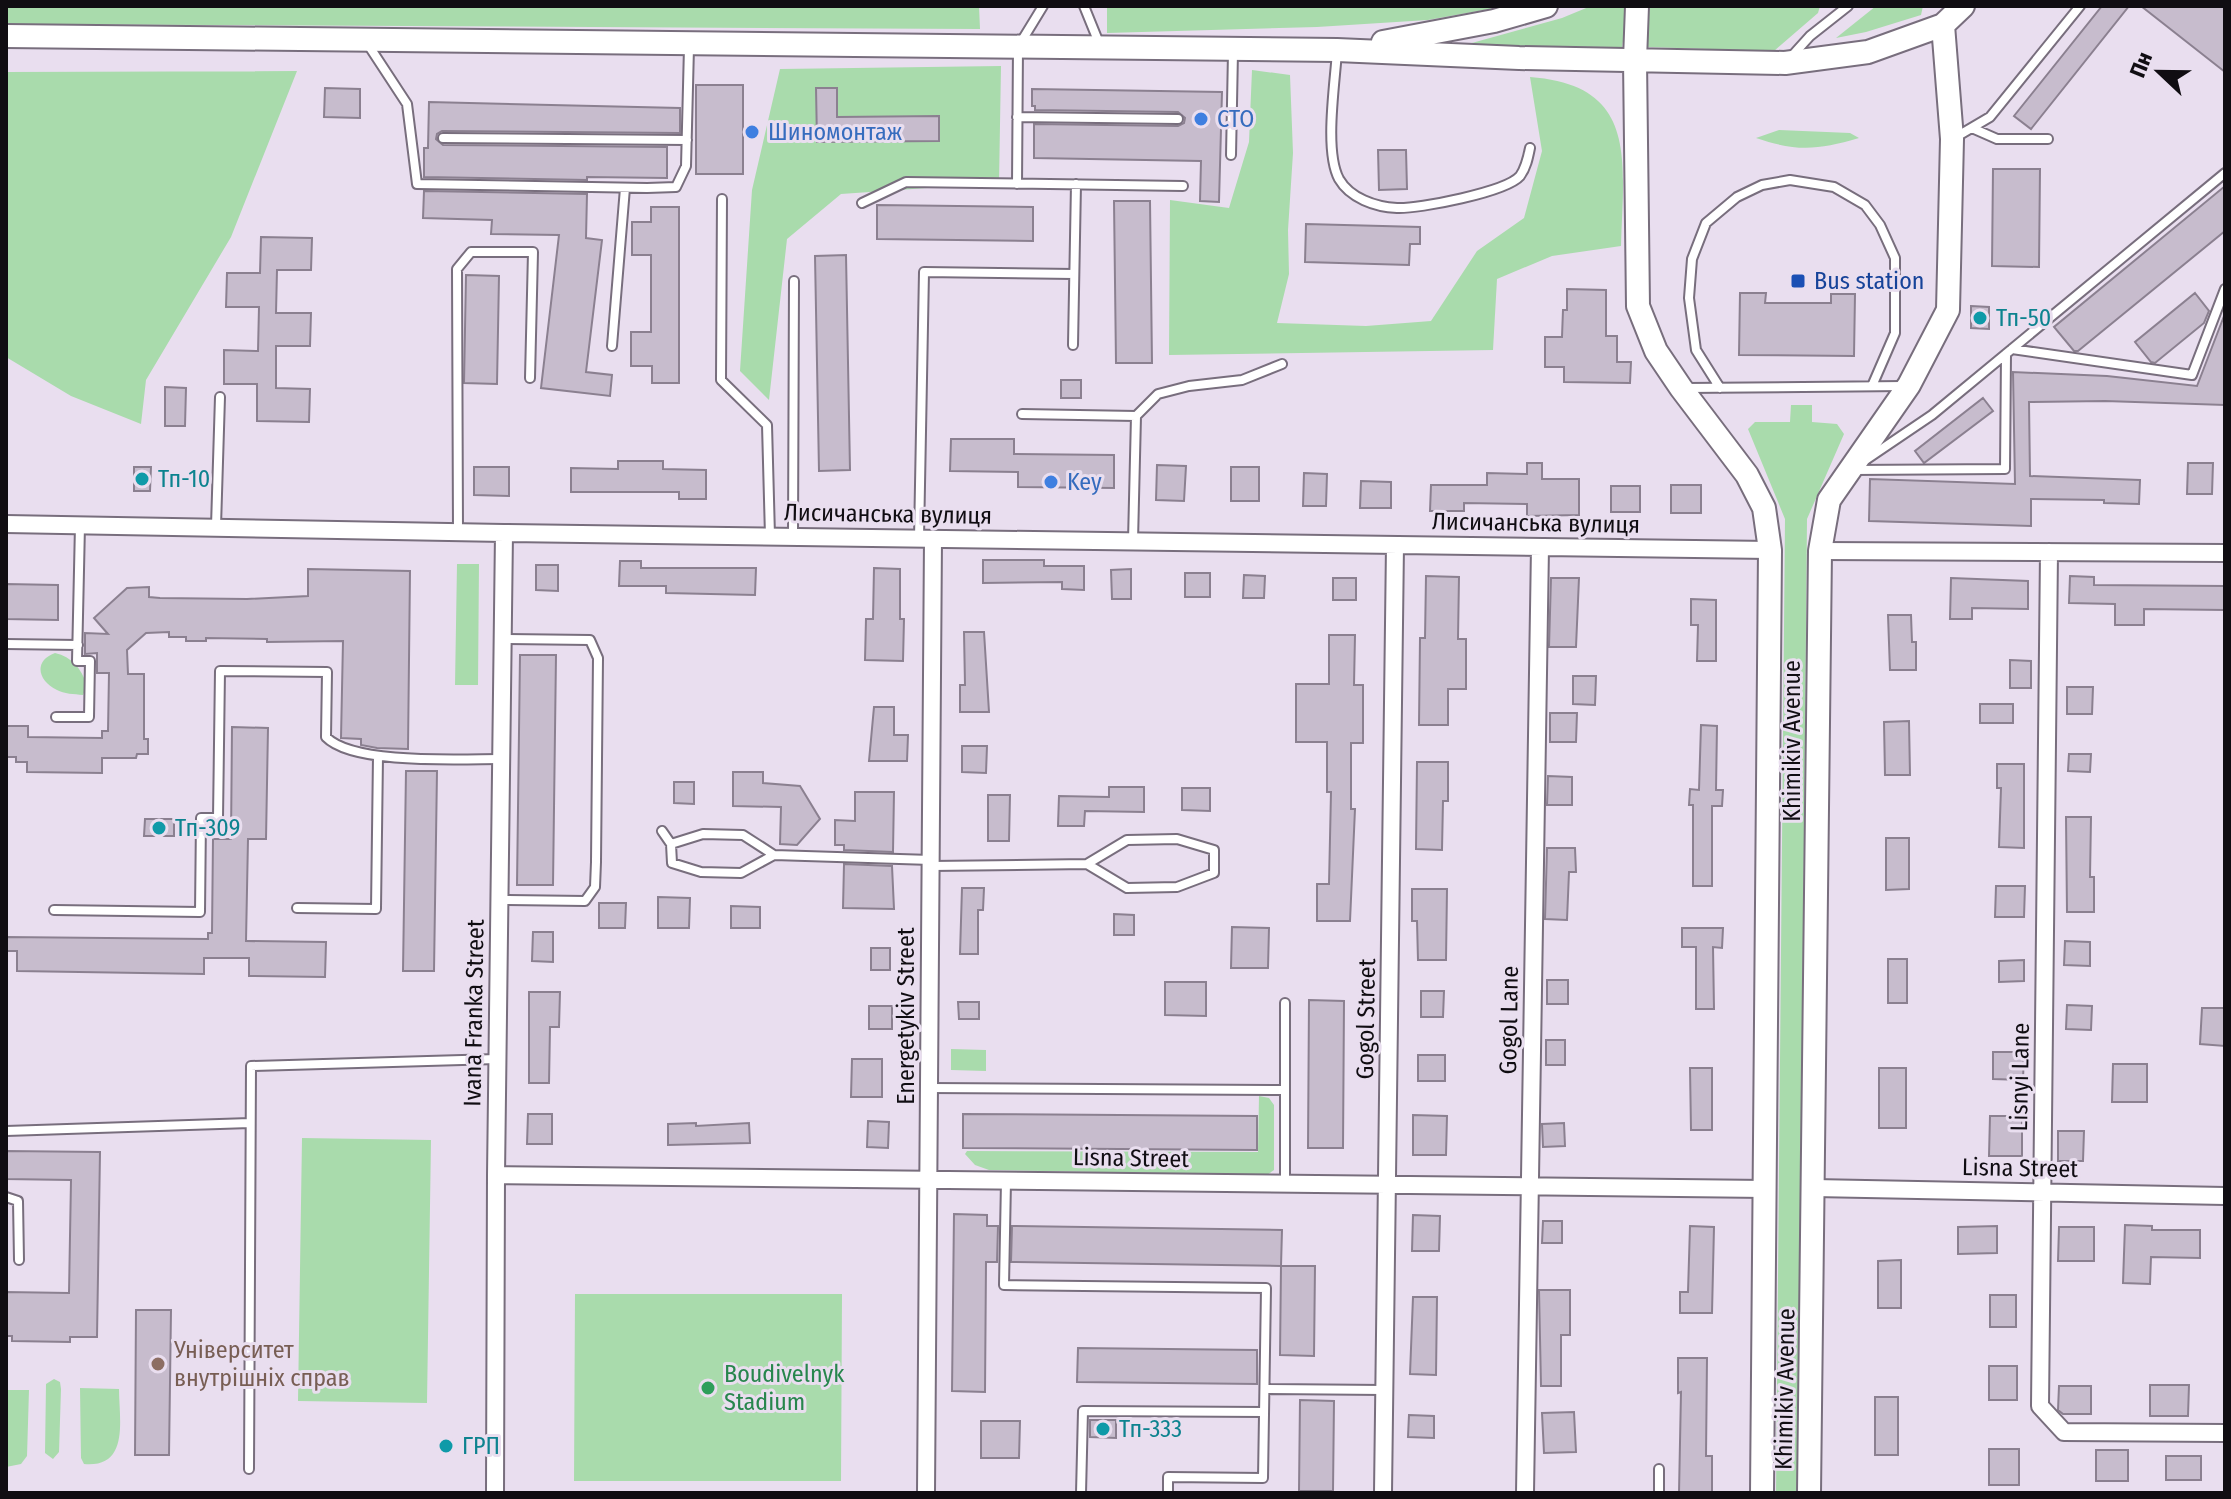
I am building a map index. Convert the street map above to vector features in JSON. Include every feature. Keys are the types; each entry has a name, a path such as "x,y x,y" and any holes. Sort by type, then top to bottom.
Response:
{"main road":[{"path":"1337,50 1454,30 1546,6"},
{"name":"Khimikiv Avenue","path":"1637,6 1638,306 1656,351 1747,475 1764,508 1770,550 1762,1493"},
{"path":"6,36 1337,50 1519,58 1785,63 1868,52 1942,20 1963,6"},
{"name":"Khimikiv Avenue","path":"1809,1493 1820,551 1829,500 1909,385 1948,310 1952,139 1942,20"}],"street":[{"name":"Лисичанська вулиця","path":"6,524 1770,550"},
{"name":"Ivana Franka Street","path":"495,1493 504,533"},
{"name":"Energetykiv Street","path":"926,539 931,863 926,1493"},
{"name":"Gogol Street","path":"1383,1493 1395,545"},
{"name":"Gogol Lane","path":"1525,1493 1540,547"},
{"path":"1820,551 2225,553"},
{"name":"Lisnyi Lane","path":"2049,552 2040,1406 2064,1432 2225,1433"},
{"name":"Lisna Street","path":"496,1175 1766,1189"},
{"name":"Lisna Street","path":"1814,1188 2225,1196"}],"lane":[{"path":"1017,184 1018,47 1043,6"},
{"path":"1084,6 1101,48"},
{"path":"1785,63 1810,36 1848,6"},
{"path":"1952,139 1990,117 2080,6"},
{"path":"365,39 407,104 417,184 625,188 676,187 686,166 689,43"},
{"path":"1231,155 1233,49"},
{"path":"1337,50 1331,144 1339,178 1358,199 1397,208 1448,201 1501,188 1518,178 1526,165 1530,148"},
{"path":"1017,117 1178,119"},
{"path":"1972,128 1997,139 2048,139"},
{"path":"443,138 687,140"},
{"path":"1850,470 1932,415 2225,173"},
{"path":"1720,388 1696,350 1689,298 1692,259 1706,223 1737,197 1762,185 1790,180 1834,187 1865,205 1880,225 1895,258 1895,333 1872,386"},
{"path":"862,203 906,182 1183,186"},
{"path":"1073,345 1076,184"},
{"path":"612,346 625,188"},
{"path":"722,199 721,380 767,425 770,537"},
{"path":"458,531 457,269 471,252 533,252 530,378"},
{"path":"926,539 924,272 1074,274"},
{"path":"793,537 794,281"},
{"path":"2009,352 2192,375 2225,289"},
{"path":"1850,470 2005,469 2009,352"},
{"path":"1132,542 1136,416 1158,394 1189,386 1242,380 1282,364"},
{"path":"1681,388 1909,385"},
{"path":"216,526 220,397"},
{"path":"1022,414 1136,416"},
{"path":"56,717 89,717 90,661 77,661 80,525"},
{"path":"500,900 585,901 595,887 596,862 598,658 590,640 503,639"},
{"path":"6,644 78,645"},
{"path":"54,910 200,912 201,818 218,818 220,671 327,672 326,737 334,745 378,756 501,759"},
{"path":"297,908 376,909 378,756"},
{"path":"662,831 671,844 672,863 701,872 741,873 774,855"},
{"path":"671,844 703,834 743,835 774,855 931,863 1087,864 1127,888 1177,887 1214,873 1214,850 1177,839 1127,840 1087,864"},
{"path":"596,862 607,862"},
{"path":"1285,1003 1285,1183"},
{"path":"249,1469 251,1066 497,1059"},
{"path":"929,1088 1285,1090"},
{"path":"6,1131 250,1123"},
{"path":"1006,1180 1004,1285 1266,1288 1263,1478 1168,1477 1168,1493"},
{"path":"6,1197 18,1201 19,1260"},
{"path":"1265,1389 1385,1390"},
{"path":"1081,1493 1083,1411 1264,1412"},
{"path":"1659,1469 1659,1493"}],"green space":[{"path":"6,6 979,6 980,29 6,24"},
{"path":"1107,6 1506,6 1428,20 1317,27 1107,33"},
{"path":"1591,6 1629,6 1622,47 1461,46 1562,18"},
{"path":"1651,6 1820,6 1818,13 1774,51 1646,47 1645,20"},
{"path":"1876,6 1923,6 1921,15 1836,38"},
{"path":"1001,66 999,183 841,194 787,239 769,400 740,371 752,190 780,69"},
{"path":"1252,70 1290,75 1293,153 1288,230 1289,274 1277,323 1366,326 1431,321 1477,251 1524,218 1542,151 1530,77 1566,83 1591,95 1608,112 1618,133 1622,158 1621,246 1552,256 1497,279 1493,350 1169,355 1170,200 1229,208 1249,142"},
{"path":"297,71 231,237 146,380 141,424 71,396 6,357 6,72"},
{"path":"1779,130 1850,133 1859,138 1808,148 1784,146 1756,138"},
{"path":"1791,405 1812,405 1812,422 1837,424 1844,434 1807,519 1798,1493 1776,1493 1785,519 1748,429 1755,422 1790,422"},
{"path":"457,564 479,564 478,685 455,685"},
{"path":"55,653 71,660 79,668 87,685 83,695 60,691 42,676 43,661"},
{"path":"951,1049 986,1050 986,1071 951,1070"},
{"path":"1259,1096 1269,1098 1274,1105 1274,1170 1267,1175 989,1170 975,1165 965,1154 967,1151 1258,1152"},
{"path":"302,1138 431,1140 427,1403 298,1401"},
{"name":"Boudivelnyk Stadium","path":"575,1294 842,1294 841,1481 574,1481"},
{"path":"54,1379 60,1382 61,1389 59,1452 53,1459 45,1453 46,1384"},
{"path":"80,1388 119,1389 119,1439 109,1458 99,1463 84,1464 81,1458"},
{"path":"6,1390 29,1390 27,1456 21,1464 6,1467"}],"building":[{"path":"2102,6 2129,6 2031,129 2014,116"},
{"path":"2141,6 2225,6 2225,72"},
{"path":"696,85 743,85 743,174 696,174"},
{"path":"325,88 360,89 360,118 324,117"},
{"path":"816,88 837,88 837,117 939,116 939,141 817,142"},
{"path":"1032,89 1222,92 1219,202 1200,201 1201,161 1034,158 1034,124 1178,126 1184,123 1185,118 1178,112 1035,110 1032,106"},
{"path":"429,102 680,108 680,133 442,131 436,139 443,145 667,147 667,178 424,177"},
{"path":"1378,150 1406,150 1407,189 1379,190"},
{"path":"1993,169 2040,169 2039,267 1992,266"},
{"path":"2225,186 2225,231 2078,351 2074,351 2054,327"},
{"path":"424,191 587,194 586,238 602,240 586,372 612,375 610,396 541,388 559,235 491,234 492,220 423,218"},
{"path":"1114,201 1150,201 1152,363 1116,363"},
{"path":"877,205 1033,207 1033,241 877,239"},
{"path":"651,207 679,207 679,383 652,383 652,366 631,366 631,332 651,332 651,255 632,255 632,222 651,222"},
{"path":"1306,224 1420,227 1420,244 1410,244 1409,265 1305,262"},
{"path":"261,237 312,238 311,270 277,270 276,313 311,313 310,346 276,346 276,388 310,389 309,422 257,421 257,384 224,384 224,350 258,351 259,307 226,307 227,273 260,273"},
{"path":"846,255 850,470 819,471 815,256"},
{"path":"466,275 499,276 497,384 464,383"},
{"path":"1567,289 1606,290 1606,336 1617,336 1617,362 1631,362 1630,383 1564,382 1564,367 1545,367 1545,337 1562,337"},
{"path":"1740,293 1766,293 1765,303 1831,303 1831,294 1855,294 1854,356 1739,355"},
{"path":"2195,293 2209,311 2204,323 2155,363 2151,362 2135,342"},
{"name":"Тп-50","path":"1971,306 1989,307 1989,329 1971,328"},
{"path":"2224,316 2225,405 2029,402 2030,476 2140,480 2139,504 2031,499 2031,526 1869,521 1870,479 2015,484 2013,372 2107,376 2197,386"},
{"path":"1061,380 1081,380 1081,398 1061,398"},
{"path":"165,387 186,388 185,426 165,426"},
{"path":"1983,398 1993,411 1924,463 1915,451"},
{"path":"951,439 1014,439 1014,454 1114,455 1114,488 1018,487 1018,472 950,471"},
{"path":"618,461 663,461 663,469 706,470 706,499 679,499 679,492 571,492 571,468 618,469"},
{"path":"1527,463 1542,463 1542,479 1579,479 1579,515 1527,516 1527,504 1464,503 1464,511 1430,511 1431,485 1487,485 1487,473 1527,474"},
{"path":"2188,463 2213,463 2212,494 2187,494"},
{"path":"1157,465 1186,466 1184,501 1156,500"},
{"name":"Тп-10","path":"134,467 151,467 150,491 134,491"},
{"path":"474,467 509,467 509,496 474,495"},
{"path":"1231,467 1259,467 1259,501 1231,501"},
{"path":"1304,473 1327,474 1326,506 1303,506"},
{"path":"1361,481 1391,482 1391,508 1360,508"},
{"path":"1671,485 1701,485 1701,513 1671,513"},
{"path":"1611,486 1640,486 1640,512 1611,512"},
{"path":"983,560 1044,560 1044,566 1084,566 1084,590 1062,589 1062,582 983,583"},
{"path":"620,561 641,561 641,568 756,568 755,595 666,593 666,586 619,586"},
{"path":"536,565 558,565 558,591 536,590"},
{"path":"874,568 900,569 903,661 865,660 866,619 873,619"},
{"path":"308,569 410,571 408,749 377,748 361,745 361,739 341,738 343,641 267,642 267,639 206,638 206,641 186,641 186,637 169,637 169,632 146,633 127,650 128,674 144,674 144,739 148,739 148,754 137,754 136,758 102,758 102,773 27,772 27,762 16,762 16,757 6,757 6,726 28,726 28,737 102,738 102,731 108,731 109,673 97,673 97,653 85,654 85,633 108,634 94,618 127,588 149,587 149,597 160,598 308,596"},
{"path":"1131,569 1131,599 1112,599 1111,570"},
{"path":"1185,573 1210,573 1210,597 1185,597"},
{"path":"1244,575 1265,576 1264,598 1243,598"},
{"path":"1426,576 1459,577 1458,639 1466,639 1466,689 1448,689 1448,725 1419,725 1420,638 1425,638"},
{"path":"2070,576 2094,577 2094,585 2225,586 2225,610 2144,609 2144,625 2115,625 2115,604 2069,603"},
{"path":"1333,578 1356,578 1356,600 1333,600"},
{"path":"1551,578 1579,578 1576,647 1549,647"},
{"path":"1951,578 2028,581 2028,609 1972,608 1972,619 1950,619"},
{"path":"6,584 58,585 58,620 6,619"},
{"path":"1691,599 1716,600 1716,661 1697,661 1698,625 1691,625"},
{"path":"1888,615 1911,615 1912,642 1916,642 1916,670 1890,670"},
{"path":"964,632 984,632 989,712 960,712 960,685 965,685"},
{"path":"1329,635 1355,635 1354,685 1363,685 1363,743 1351,743 1351,809 1355,809 1350,921 1317,921 1317,884 1329,884 1331,792 1327,792 1327,742 1296,742 1296,684 1329,684"},
{"path":"520,655 556,655 553,885 517,885"},
{"path":"2010,660 2031,661 2031,688 2010,688"},
{"path":"1573,676 1596,676 1595,705 1573,704"},
{"path":"2067,687 2093,687 2092,714 2067,714"},
{"path":"1980,704 2013,704 2013,723 1980,723"},
{"path":"874,707 894,707 894,735 908,735 907,761 869,761"},
{"path":"1550,713 1577,713 1576,742 1550,742"},
{"path":"1909,721 1910,775 1885,775 1884,722"},
{"path":"1701,725 1717,726 1716,790 1723,790 1722,806 1712,806 1712,886 1693,886 1693,805 1689,805 1690,789 1699,790"},
{"path":"232,727 268,728 266,839 248,839 246,941 326,942 325,977 249,976 249,958 204,958 204,974 17,971 17,951 6,951 6,937 208,939 208,933 212,933 213,839 231,839"},
{"path":"962,746 987,746 986,773 962,772"},
{"path":"2069,754 2091,754 2090,772 2068,771"},
{"path":"1417,762 1448,762 1448,801 1443,801 1442,850 1416,849"},
{"path":"1997,764 2024,764 2024,848 1999,847 2001,788 1997,788"},
{"path":"406,771 437,771 434,971 403,971"},
{"path":"733,772 763,772 763,783 800,786 820,819 797,845 780,844 781,807 733,806"},
{"path":"1548,776 1572,777 1572,805 1547,805"},
{"path":"674,782 694,782 694,804 674,803"},
{"path":"1109,787 1144,787 1144,812 1085,811 1084,826 1058,826 1059,796 1109,797"},
{"path":"1182,788 1210,788 1210,811 1182,810"},
{"path":"855,792 894,792 893,852 844,850 844,845 835,845 835,820 855,821"},
{"path":"988,795 1010,795 1009,841 988,841"},
{"path":"2066,817 2091,817 2090,877 2094,877 2094,912 2067,912"},
{"name":"Тп-309","path":"145,819 174,819 174,836 144,836"},
{"path":"1886,838 1909,838 1909,889 1886,890"},
{"path":"1547,848 1575,848 1576,872 1569,872 1567,920 1545,919"},
{"path":"844,864 892,866 894,909 843,908"},
{"path":"1996,886 2025,886 2024,917 1995,917"},
{"path":"962,888 984,888 983,910 978,910 978,954 960,954"},
{"path":"1412,889 1447,889 1446,960 1418,960 1417,921 1412,921"},
{"path":"658,897 690,898 689,928 658,928"},
{"path":"599,903 626,903 625,928 599,928"},
{"path":"731,906 760,907 760,928 731,928"},
{"path":"1114,914 1134,915 1134,935 1114,935"},
{"path":"1232,927 1269,928 1268,968 1231,968"},
{"path":"1682,928 1723,928 1722,948 1713,947 1714,1009 1696,1009 1696,947 1682,947"},
{"path":"533,932 553,932 553,962 532,961"},
{"path":"2065,941 2090,942 2090,966 2064,965"},
{"path":"871,948 890,948 890,970 871,970"},
{"path":"1888,959 1907,959 1907,1003 1888,1003"},
{"path":"2024,960 2024,981 1999,982 1999,961"},
{"path":"1547,980 1568,980 1568,1004 1547,1004"},
{"path":"1165,982 1206,982 1206,1016 1165,1015"},
{"path":"1421,991 1444,991 1443,1017 1421,1017"},
{"path":"529,992 560,992 559,1027 550,1027 549,1083 529,1083"},
{"path":"1309,1000 1344,1001 1343,1148 1308,1148"},
{"path":"958,1002 979,1002 979,1019 959,1019"},
{"path":"2067,1005 2092,1006 2091,1030 2066,1029"},
{"path":"869,1006 892,1006 892,1029 869,1029"},
{"path":"2202,1008 2225,1008 2225,1046 2200,1044"},
{"path":"1546,1040 1565,1040 1565,1065 1546,1065"},
{"path":"1993,1052 2024,1052 2023,1080 1993,1079"},
{"path":"1418,1055 1445,1055 1445,1081 1418,1081"},
{"path":"852,1059 882,1059 882,1097 851,1097"},
{"path":"2113,1064 2147,1064 2147,1102 2112,1102"},
{"path":"1690,1068 1712,1068 1712,1130 1691,1130"},
{"path":"1879,1068 1906,1068 1906,1128 1879,1128"},
{"path":"528,1114 552,1114 552,1144 527,1144"},
{"path":"963,1114 1257,1116 1257,1150 963,1148"},
{"path":"1413,1115 1447,1116 1446,1155 1413,1155"},
{"path":"1990,1116 2022,1116 2022,1156 1989,1156"},
{"path":"868,1121 889,1122 888,1148 867,1147"},
{"path":"696,1123 696,1126 749,1123 750,1143 668,1145 668,1124"},
{"path":"1564,1123 1565,1146 1543,1147 1542,1124"},
{"path":"2058,1131 2084,1131 2083,1161 2058,1161"},
{"path":"6,1151 100,1152 97,1337 70,1337 70,1342 12,1341 12,1336 6,1336 6,1292 69,1293 71,1180 6,1179"},
{"path":"954,1214 987,1215 987,1226 998,1226 997,1262 986,1262 985,1392 952,1391"},
{"path":"1413,1215 1440,1216 1439,1251 1412,1251"},
{"path":"1543,1221 1562,1221 1562,1243 1542,1243"},
{"path":"2125,1225 2152,1226 2152,1230 2200,1230 2200,1258 2151,1257 2150,1284 2123,1283"},
{"path":"1012,1226 1282,1230 1281,1266 1011,1262"},
{"path":"1690,1226 1714,1227 1712,1313 1680,1313 1680,1292 1688,1292"},
{"path":"1997,1226 1997,1253 1958,1254 1958,1227"},
{"path":"2059,1227 2094,1227 2094,1261 2058,1261"},
{"path":"1901,1260 1901,1308 1878,1308 1878,1261"},
{"path":"1281,1266 1315,1266 1314,1356 1280,1355"},
{"path":"1539,1290 1570,1290 1570,1335 1561,1335 1561,1386 1541,1386"},
{"path":"1990,1295 2016,1295 2016,1327 1990,1327"},
{"path":"1413,1297 1437,1297 1436,1375 1410,1374"},
{"path":"136,1310 171,1310 169,1455 135,1455"},
{"path":"1078,1348 1257,1350 1257,1384 1077,1382"},
{"path":"1678,1358 1707,1358 1706,1456 1712,1456 1712,1493 1679,1493 1681,1392 1678,1393"},
{"path":"1989,1366 2017,1366 2017,1400 1989,1400"},
{"path":"2150,1385 2189,1385 2188,1416 2150,1416"},
{"path":"2059,1386 2091,1386 2091,1414 2063,1414 2058,1410"},
{"path":"1875,1397 1898,1397 1898,1455 1875,1455"},
{"path":"1300,1400 1334,1401 1333,1491 1299,1491"},
{"path":"1574,1412 1576,1452 1544,1453 1542,1413"},
{"path":"1409,1415 1434,1416 1434,1438 1408,1437"},
{"name":"Тп-333","path":"1090,1420 1116,1420 1116,1438 1090,1437"},
{"path":"981,1421 1020,1421 1019,1458 981,1458"},
{"path":"1989,1449 2019,1449 2019,1485 1989,1485"},
{"path":"2096,1450 2128,1450 2128,1481 2096,1481"},
{"path":"2166,1456 2201,1456 2201,1480 2166,1480"}],"place":[{"name":"СТО","path":"1201,119"},
{"name":"Шиномонтаж","path":"752,132"},
{"name":"Bus station","path":"1798,281"},
{"name":"Тп-50","path":"1980,318"},
{"name":"Тп-10","path":"142,479"},
{"name":"Key","path":"1051,482"},
{"name":"Тп-309","path":"159,828"},
{"name":"Університет внутрішніх справ","path":"158,1364"},
{"name":"Boudivelnyk Stadium","path":"708,1388"},
{"name":"Тп-333","path":"1103,1429"},
{"name":"ГРП","path":"446,1446"}]}
